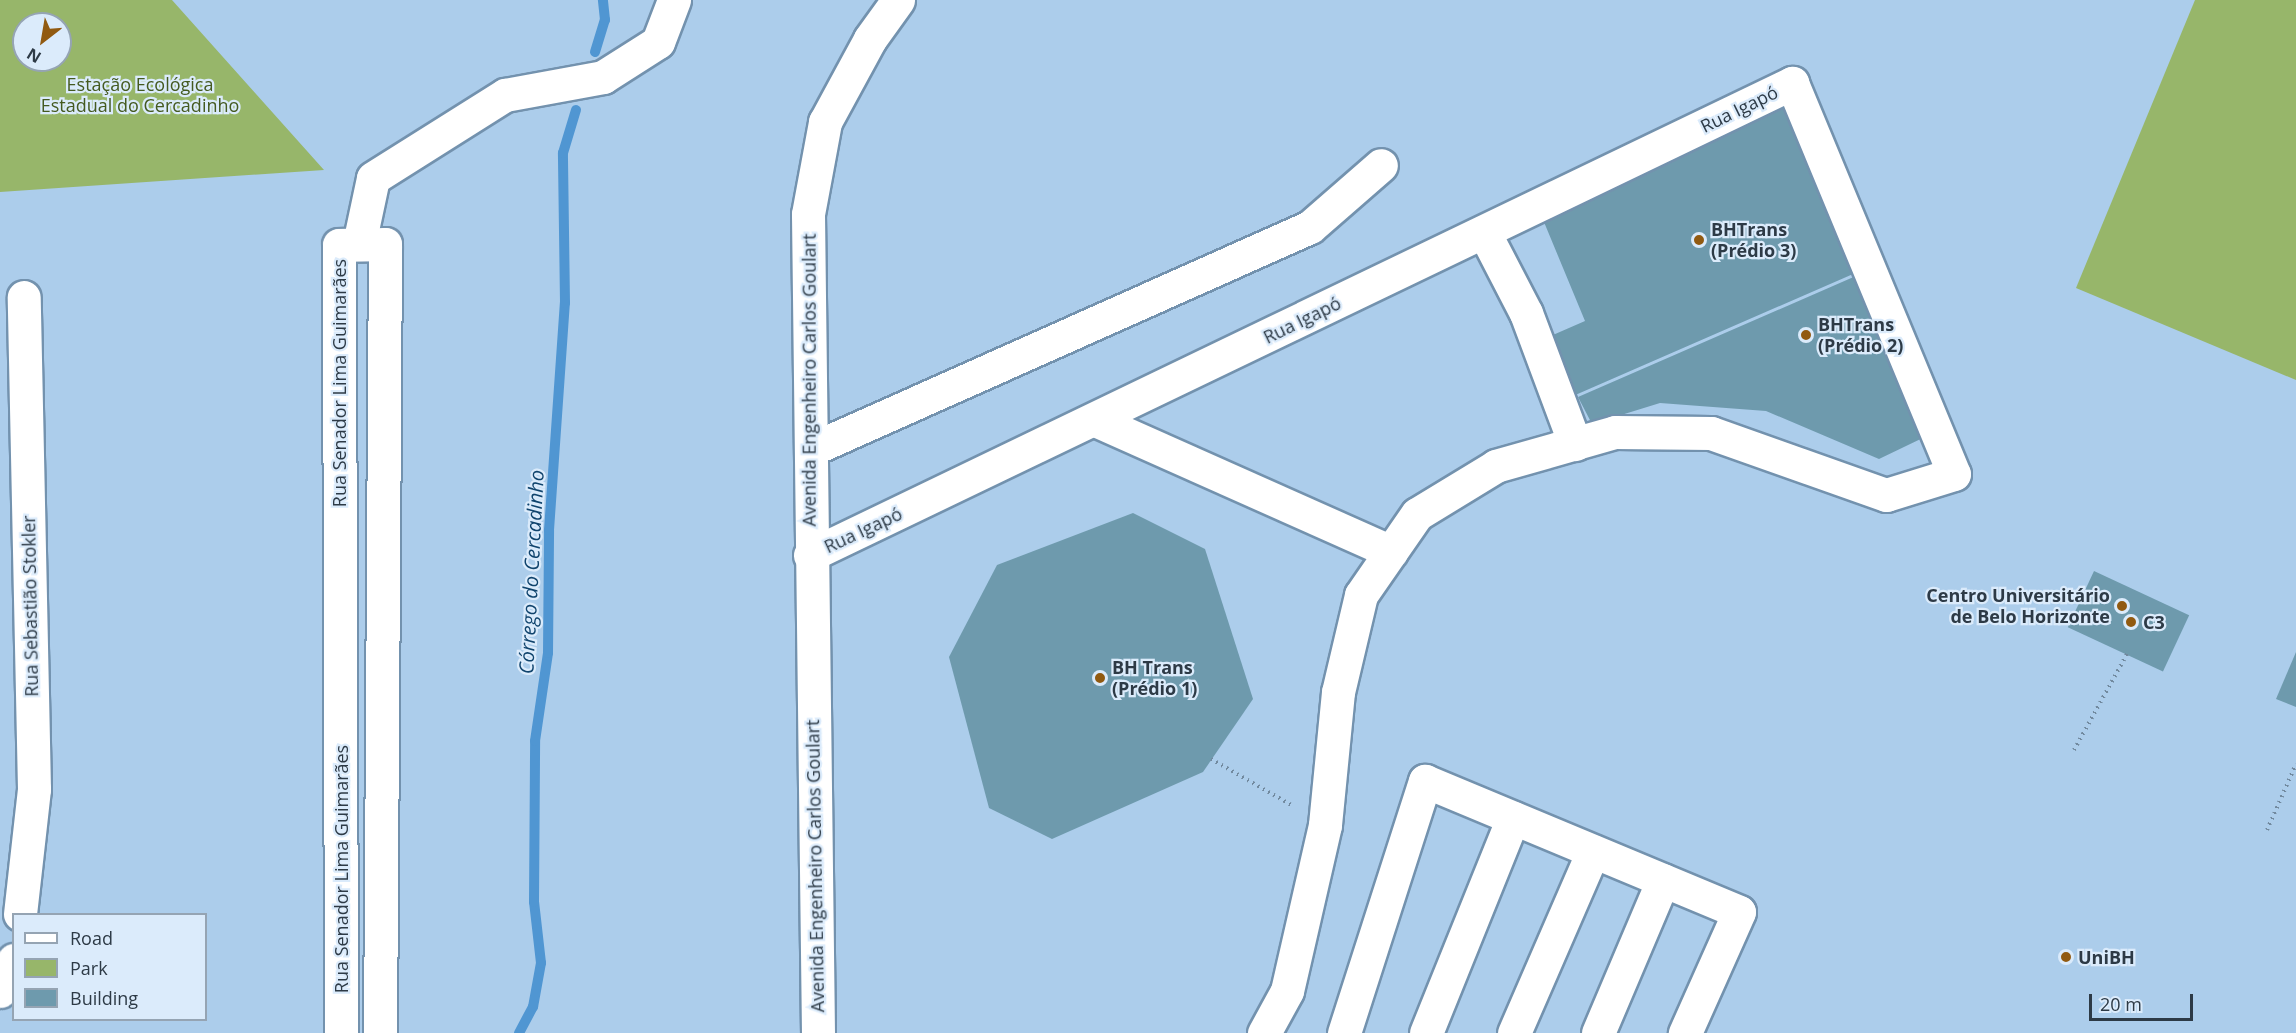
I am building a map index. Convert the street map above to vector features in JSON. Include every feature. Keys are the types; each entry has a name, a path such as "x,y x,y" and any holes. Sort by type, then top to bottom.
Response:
{"street":[{"path":"359,244 373,178 506,95 603,77 658,42 674,0"},
{"name":"Avenida Engenheiro Carlos Goulart","path":"818,1033 810,555 812,449 808,214 825,122 870,39 898,0"},
{"name":"Rua Igapó","path":"810,555 1792,83 1954,474 1886,495 1711,433 1616,432 1575,444"},
{"path":"812,449 1310,227 1381,165"},
{"path":"1264,1033 1287,991 1325,825 1338,692 1361,596 1417,514 1496,466 1575,444 1526,313 1484,232"},
{"name":"Rua Senador Lima Guimarães","path":"341,1033 339,245 385,244 380,1033"},
{"name":"Rua Sebastião Stokler","path":"20,913 34,789 24,297"},
{"path":"1095,420 1391,552"},
{"path":"1344,1033 1425,781 1738,912 1685,1033"},
{"path":"1426,1033 1513,818"},
{"path":"1514,1033 1593,851"},
{"path":"1598,1033 1663,880"},
{"path":"0,991 12,964"}],"path":[{"path":"2074,750 2128,652"},
{"path":"1211,759 1325,825"},
{"path":"2267,830 2296,764"}],"green space":[{"name":"Estação Ecológica Estadual do Cercadinho","path":"0,0 172,0 324,170 0,192"},
{"path":"2195,0 2296,0 2296,380 2076,288"}],"building":[{"name":"BHTrans (Prédio 3)","path":"1785,96 1860,271 1573,396 1546,338 1585,321 1539,210"},
{"name":"BHTrans (Prédio 2)","path":"1865,272 1931,434 1879,459 1766,411 1660,403 1592,424 1578,397"},
{"name":"BH Trans (Prédio 1)","path":"1133,513 1205,549 1253,699 1203,772 1052,839 989,808 949,657 997,565"},
{"name":"C3","path":"2094,571 2189,615 2163,672 2068,627"},
{"path":"2296,652 2296,707 2276,699"}],"waterway":[{"name":"Córrego do Cercadinho","path":"595,52 605,20 603,0"},
{"name":"Córrego do Cercadinho","path":"519,1033 533,1007 541,963 534,902 535,741 548,653 549,530 565,303 563,153 576,110"}],"place":[{"name":"BHTrans (Prédio 3)","path":"1699,240"},
{"name":"BHTrans (Prédio 2)","path":"1806,335"},
{"name":"Centro Universitário de Belo Horizonte","path":"2122,606"},
{"name":"C3","path":"2131,622"},
{"name":"BH Trans (Prédio 1)","path":"1100,678"},
{"name":"UniBH","path":"2066,957"}]}
